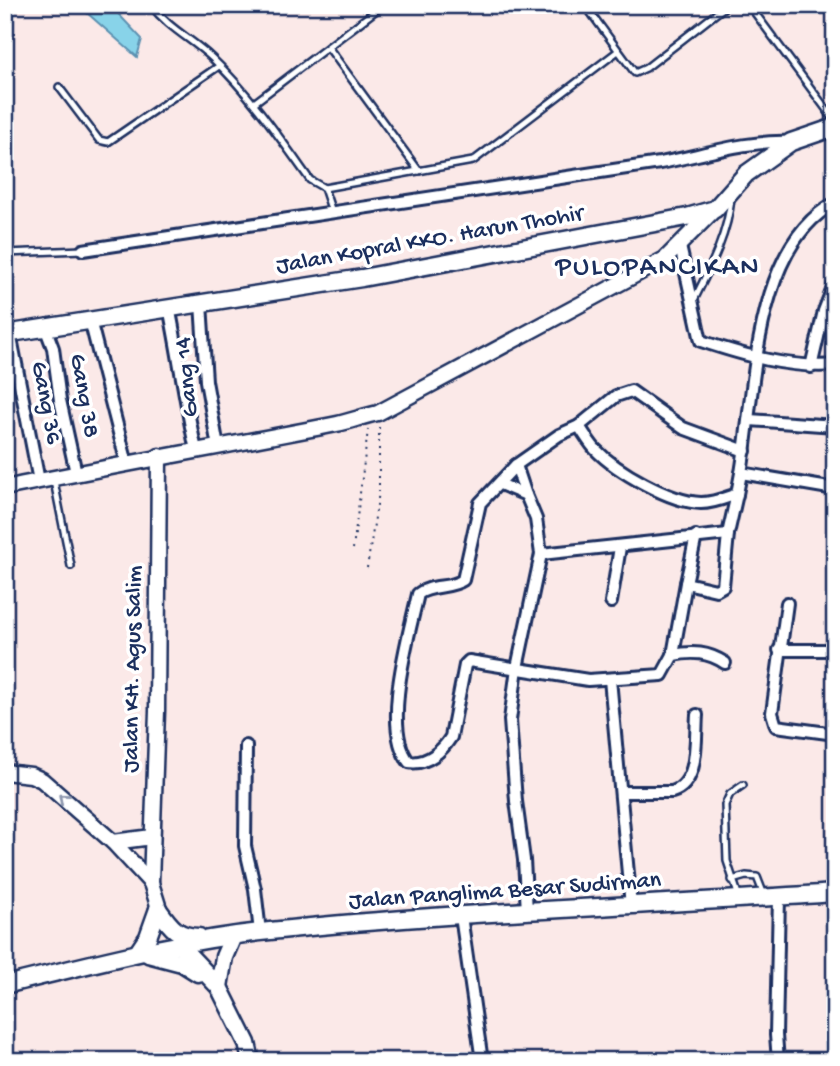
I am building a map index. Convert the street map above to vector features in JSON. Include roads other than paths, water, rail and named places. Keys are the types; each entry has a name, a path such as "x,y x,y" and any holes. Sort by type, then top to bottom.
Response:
{"main road":[{"path":"715,209 746,174 791,142 835,127"},
{"name":"Jalan Kopral KKO. Harun Thohir","path":"8,334 376,276 687,217 715,209"},
{"name":"Jalan Panglima Besar Sudirman","path":"5,985 138,952 260,932 527,911 835,893"},
{"path":"158,909 173,930 183,936 233,936 223,957 219,987"},
{"path":"158,909 148,937 138,952 182,963 219,987"},
{"path":"180,946 219,987 247,1043 251,1061"}],"street":[{"path":"83,250 670,161 731,147 791,142"},
{"path":"686,583 720,589 723,586 728,534 745,451 755,356 779,268 799,234 817,214 835,203"},
{"path":"5,488 159,456 341,423 374,414 665,259 715,209"},
{"path":"680,246 701,341 755,356 811,367 835,365"},
{"path":"811,367 824,311 834,286"},
{"name":"Gang 14","path":"201,303 206,381 218,447"},
{"path":"169,307 182,371 184,400 196,450"},
{"path":"90,320 127,464"},
{"name":"Gang 38","path":"45,327 53,348 60,400 76,473"},
{"name":"Gang 36","path":"8,334 46,479"},
{"path":"696,536 673,655 663,676 575,678 471,661 467,663 451,737 445,747 433,757 417,763 406,759 397,740 396,709 418,594 425,589 456,585 463,580 480,503 516,465 559,435 579,426 616,396 631,391 683,428 745,451"},
{"path":"749,420 835,426"},
{"path":"579,426 596,449 618,468 649,486 686,501 699,503 737,494"},
{"name":"Jalan KH. Agus Salim","path":"151,883 157,710 159,456"},
{"path":"516,465 536,519 541,554 517,668 510,730 527,911"},
{"path":"741,474 835,489"},
{"path":"500,484 526,495"},
{"path":"541,554 728,534"},
{"path":"611,602 620,547"},
{"path":"787,603 772,713 776,726 835,734"},
{"path":"779,650 835,650"},
{"path":"673,655 690,651 713,655 725,663"},
{"path":"610,679 631,906"},
{"path":"621,792 679,790 695,757 696,715"},
{"path":"246,746 246,846 260,932"},
{"path":"5,772 31,775 42,780 113,842 151,883 168,932 180,946"},
{"path":"113,842 152,837"},
{"path":"772,897 778,1061"},
{"path":"461,916 482,1061"}],"lane":[{"path":"151,5 161,18 211,57 254,103 310,180 324,188 461,164 479,157 618,51"},
{"path":"254,103 383,5"},
{"path":"585,5 635,73 640,72 727,5"},
{"path":"749,5 835,121"},
{"path":"328,47 419,171"},
{"path":"59,87 99,139 108,142 219,66"},
{"path":"324,188 332,213"},
{"path":"692,304 722,239 730,214 732,191"},
{"path":"5,253 83,250"},
{"path":"46,479 71,566"},
{"path":"740,900 727,861 726,805 730,794 743,785"},
{"path":"732,880 746,876 757,877 772,897"}],"water":[{"path":"78,5 110,5 142,39 137,57"}],"district":[{"name":"PULOPANCIKAN","path":"658,268"}]}
